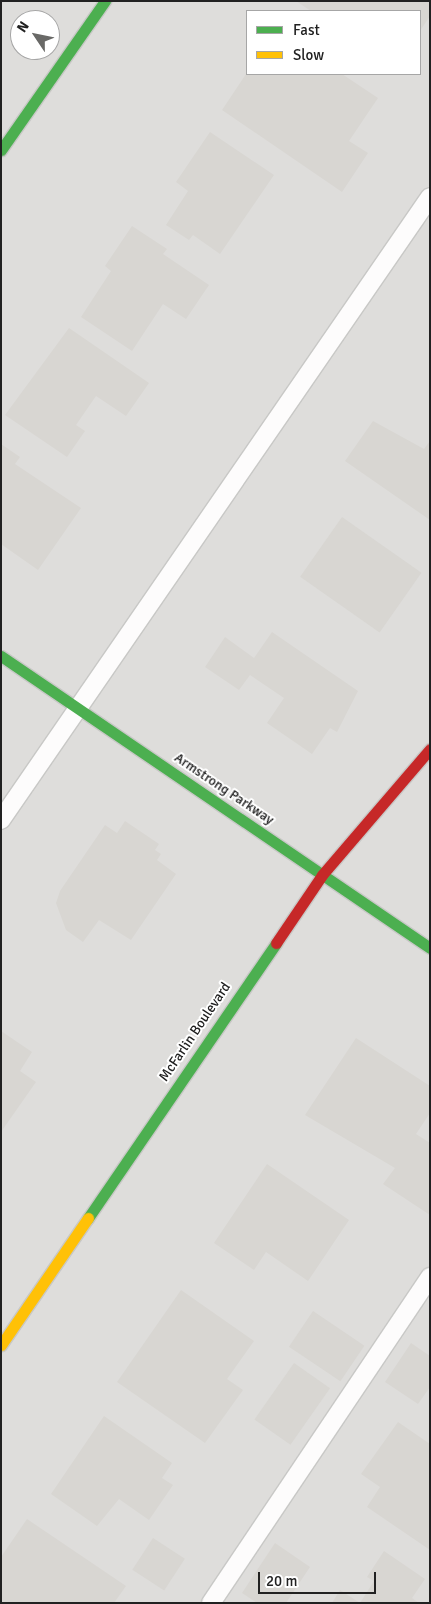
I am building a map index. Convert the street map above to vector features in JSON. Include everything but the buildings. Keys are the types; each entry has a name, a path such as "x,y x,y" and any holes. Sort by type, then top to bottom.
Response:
{"street":[{"path":"1,150 105,1"},
{"name":"Armstrong Parkway","path":"1,656 430,948"},
{"name":"McFarlin Boulevard","path":"1,1345 322,875 430,749"}],"lane":[{"path":"1,820 430,197"},
{"path":"211,1603 430,1277"}],"shaded area":[{"path":"1,1 430,1 430,1603 1,1603"}],"traffic: fast":[{"path":"1,150 105,1"},
{"path":"1,656 430,948"},
{"path":"88,1218 276,943"}],"traffic: slow":[{"path":"1,1345 88,1218"}],"traffic: jam":[{"path":"276,943 322,875 430,749"}]}
